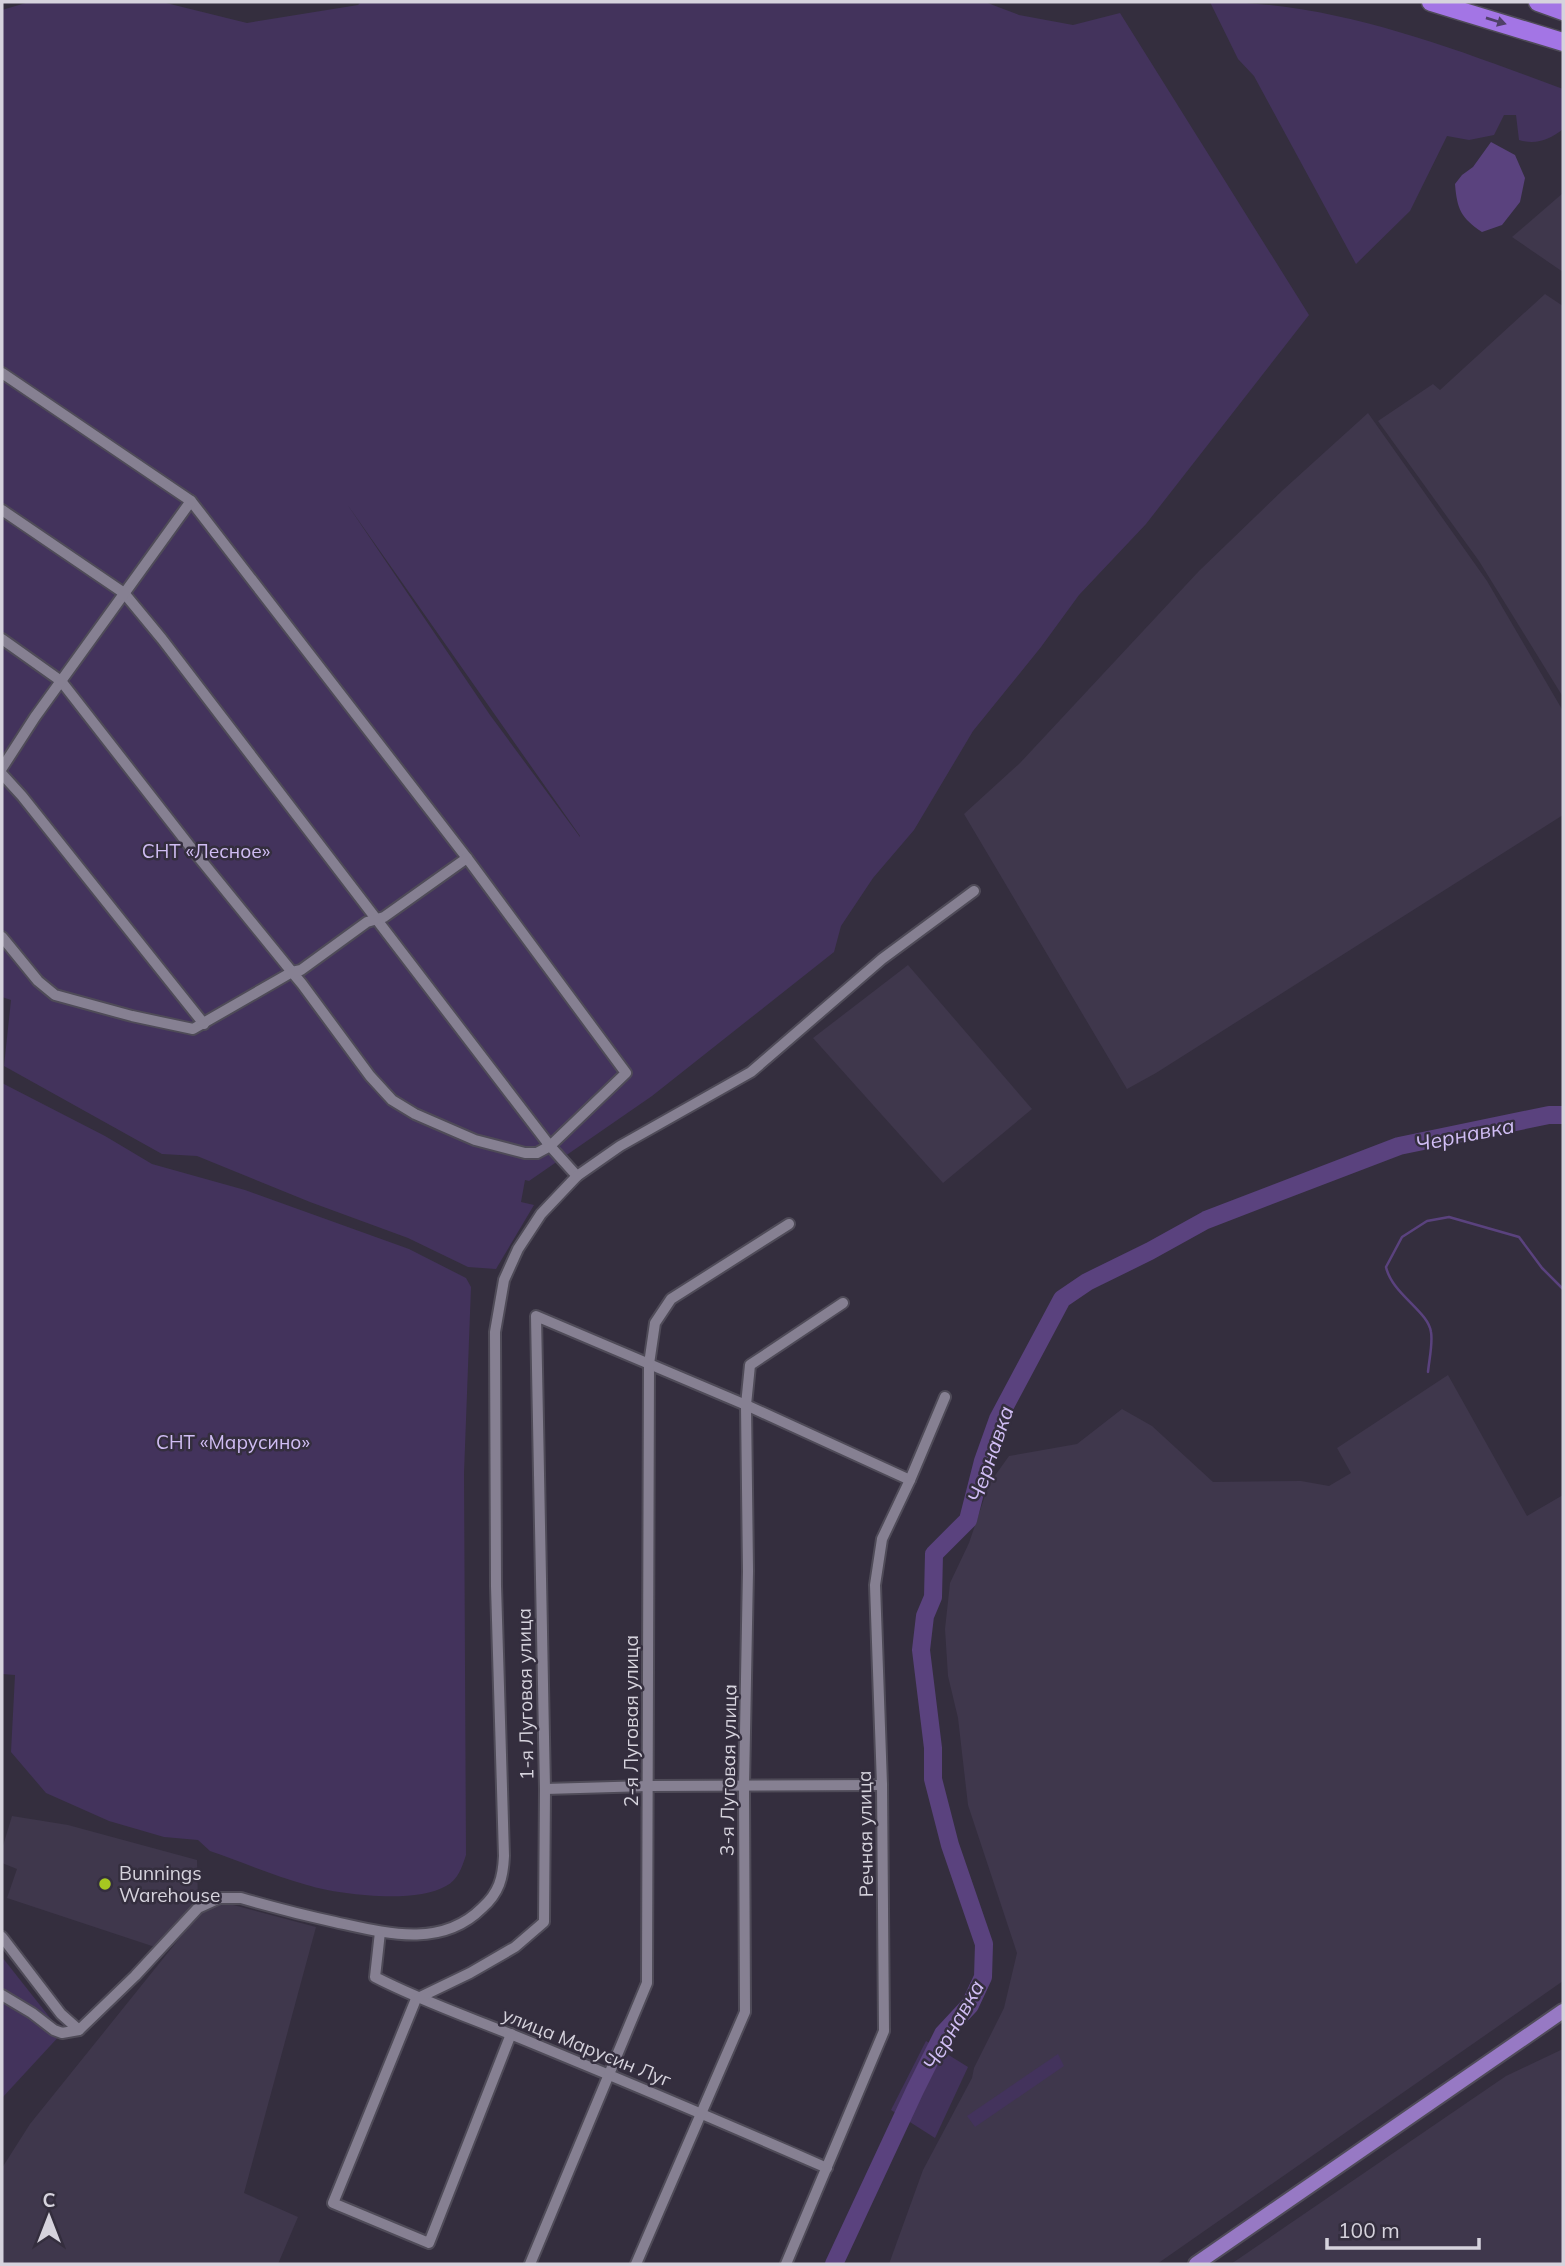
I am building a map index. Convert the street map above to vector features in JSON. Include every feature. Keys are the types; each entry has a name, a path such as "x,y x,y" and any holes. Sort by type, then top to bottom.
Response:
{"highway":[{"path":"1431,2 1563,43"},
{"path":"1538,2 1563,11"}],"main road":[{"path":"1196,2264 1563,2011"}],"street":[{"path":"2,373 191,501 467,858 626,1073 550,1146 537,1153 525,1153 475,1140 415,1114 391,1100 61,681 2,639"},
{"path":"2,768 61,681 191,501"},
{"path":"2,510 124,593 550,1146 577,1176"},
{"path":"2,774 204,1024"},
{"path":"2,937 38,981 55,995 193,1029 292,972 301,970 367,922 384,917 467,858"},
{"path":"2,1996 32,2013 54,2030 62,2033 79,2030 135,1976 198,1908 220,1898 241,1898 380,1932 411,1936 428,1935 462,1924 492,1899 503,1875 496,1573 496,1322 503,1280 518,1249 541,1214 577,1176 620,1146 751,1072 882,959 974,891"},
{"name":"2-я Луговая улица","path":"530,2264 647,1983 649,1364 655,1323 671,1298 789,1224"},
{"name":"3-я Луговая улица","path":"636,2264 745,2012 744,1786 748,1572 746,1405 750,1365 843,1303"},
{"name":"1-я Луговая улица","path":"416,1998 470,1973 515,1947 544,1922 545,1789 536,1316 649,1364"},
{"path":"649,1364 911,1480"},
{"name":"Речная улица","path":"786,2264 884,2031 883,1785 875,1585 883,1539 945,1397"},
{"path":"545,1789 883,1785"},
{"name":"улица Марусин Луг","path":"380,1932 375,1977 416,1998 511,2034 827,2168"},
{"path":"2,1937 61,2014 79,2030"},
{"path":"416,1998 333,2203 429,2243 511,2034"}],"shaded area":[{"path":"1491,142 1515,155 1525,178 1520,202 1502,225 1482,232 1461,212 1455,184 1473,167"},
{"path":"1563,193 1563,272 1512,237"},
{"path":"1545,294 1563,306 1563,697 1479,561 1378,421 1433,384 1440,390"},
{"path":"1368,413 1487,581 1563,711 1563,815 1127,1089 964,814 1020,763 1199,571"},
{"path":"908,965 1032,1109 943,1183 813,1038"},
{"path":"1448,1375 1527,1516 1563,1495 1563,1981 1157,2264 889,2264 923,2170 972,2078 974,2068 1004,2008 1017,1953 968,1805 958,1718 948,1676 945,1629 950,1583 969,1543 989,1484 1009,1456 1077,1444 1122,1409 1152,1426 1213,1482 1301,1481 1329,1486 1351,1473 1337,1448"},
{"name":"Bunnings Warehouse","path":"12,1816 68,1825 197,1860 198,1904 158,1948 7,1898 17,1869 2,1863 2,1849"},
{"path":"222,1902 316,1927 244,2193 298,2217 278,2264 2,2264 2,2168 30,2124 203,1909"},
{"path":"1563,2049 1563,2264 1231,2264 1506,2076"}],"green space":[{"name":"СНТ «Лесное»","path":"29,2 162,2 247,23 358,5 361,2 985,2 1019,15 1073,25 1120,13 1309,315 1146,524 1079,595 973,731 914,830 873,878 841,926 834,952 652,1096 529,1181 525,1180 521,1202 534,1205 496,1269 468,1267 408,1238 197,1156 162,1154 4,1066 11,1000 2,997 2,10","holes":["347,504 580,836 490,715"]},
{"path":"1210,2 1301,9 1346,18 1390,29 1477,58 1563,89 1563,129 1542,140 1519,140 1516,115 1504,115 1494,135 1469,140 1447,136 1410,211 1356,264 1254,76 1238,59"},
{"name":"СНТ «Марусино»","path":"2,1083 105,1136 152,1164 245,1190 409,1249 466,1278 471,1287 464,1473 466,1855 457,1877 446,1886 416,1895 378,1896 321,1889 295,1881 210,1851 198,1840 164,1837 109,1821 46,1793 11,1752 15,1675 2,1674"},
{"path":"2,1957 62,2033 2,2098"},
{"path":"926,2041 968,2067 935,2138 891,2110"},
{"path":"1058,2054 1064,2066 975,2127 967,2116"}],"waterway":[{"name":"Чернавка","path":"834,2264 943,2034 970,2005 983,1977 984,1944 950,1845 933,1779 933,1748 921,1650 925,1616 933,1597 934,1554 968,1520 983,1461 998,1419 1062,1299 1087,1282 1206,1220 1399,1146 1549,1115 1563,1115"},
{"path":"1428,1372 1432,1342 1428,1324 1395,1286 1386,1267 1402,1237 1427,1221 1449,1217 1519,1237 1542,1268 1563,1289"}],"place":[{"name":"Bunnings Warehouse","path":"105,1884"}]}
